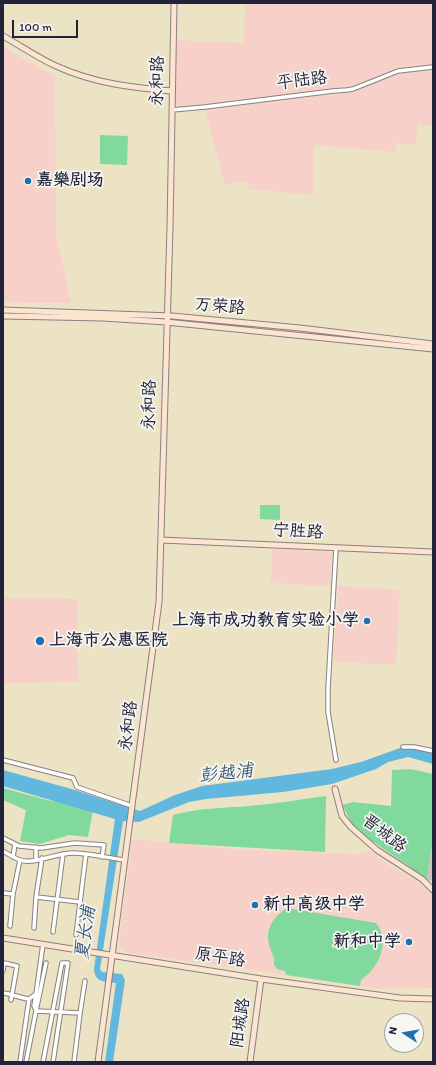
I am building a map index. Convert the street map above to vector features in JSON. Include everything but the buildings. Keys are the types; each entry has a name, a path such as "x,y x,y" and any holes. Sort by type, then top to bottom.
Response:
{"street":[{"name":"永和路","path":"122,860 129,829 159,602 174,3"},
{"path":"3,36 56,66 84,77 136,88 172,91"},
{"name":"平陆路","path":"172,110 205,108 348,90 398,71 433,67"},
{"name":"万荣路","path":"3,310 166,316 300,328 433,344"},
{"name":"万荣路","path":"3,316 103,318 166,322 433,350"},
{"name":"宁胜路","path":"161,540 433,552"},
{"path":"336,548 328,688 328,712 336,760"},
{"path":"403,747 414,747 433,751"},
{"path":"3,760 74,778 77,787 132,806"},
{"name":"晋城路","path":"335,789 342,816 351,827 377,850 422,879 433,890"},
{"path":"3,838 19,846 41,848 75,843 104,846 102,856"},
{"path":"13,857 15,844"},
{"path":"36,847 36,860"},
{"path":"3,851 20,860 36,860 74,853 122,860 109,983 98,1062"},
{"path":"53,932 63,854"},
{"path":"76,935 86,854"},
{"path":"34,928 36,896 42,858"},
{"path":"10,926 13,894 20,860"},
{"path":"3,893 13,894"},
{"path":"36,896 80,902"},
{"name":"原平路","path":"3,938 261,979 400,998 433,999"},
{"path":"36,1012 34,1006 43,944"},
{"path":"3,970 4,963 17,966 11,1000"},
{"path":"26,1062 46,963"},
{"path":"43,1062 62,963 68,963 53,1062"},
{"name":"阳城路","path":"250,1062 261,979"},
{"path":"74,1062 85,981"},
{"path":"3,993 12,994 19,998 29,999 36,994"},
{"path":"20,1062 29,999"},
{"path":"36,1012 80,1013"}],"shaded area":[{"path":"245,3 433,3 433,126 418,124 416,145 397,143 395,152 314,145 313,195 249,189 248,181 225,185 205,110 174,112 176,40 244,43"},
{"path":"3,47 55,76 56,234 71,303 21,303 3,301"},
{"path":"272,549 332,552 330,586 271,583"},
{"name":"上海市成功教育实验小学","path":"338,586 400,590 396,665 333,662"},
{"name":"上海市公惠医院","path":"3,598 77,599 78,682 3,683"},
{"name":"新中高级中学","path":"132,839 232,849 357,854 369,850 389,865 419,882 433,896 433,988 383,989 124,952 119,945"},
{"path":"431,848 433,848 433,881 427,880"}],"green space":[{"path":"100,135 128,136 127,165 100,164"},
{"path":"260,505 280,505 280,520 260,519"},
{"path":"411,769 433,774 433,848 431,849 427,880 369,839 352,824 342,805 353,802 391,806 392,770"},
{"path":"3,788 47,800 68,803 93,811 88,837 69,835 40,844 20,841 26,810 3,800"},
{"path":"326,796 325,852 169,843 173,815 201,810 259,805"},
{"path":"287,908 376,923 383,938 381,954 373,969 361,980 360,986 286,975 285,971 277,969 274,965 274,957 268,941 268,935 271,924"}],"water":[{"path":"403,747 433,753 433,764 408,757 388,762 376,769 332,784 283,792 189,802 139,822 123,821 100,969 102,972 122,974 125,980 113,1062 105,1062 116,983 98,979 94,969 115,819 3,786 3,770 75,790 140,811 175,795 202,786 332,769 361,762"}],"place":[{"name":"嘉樂剧场","path":"28,181"},
{"name":"上海市成功教育实验小学","path":"367,621"},
{"name":"上海市公惠医院","path":"40,641"},
{"name":"新中高级中学","path":"255,905"},
{"name":"新和中学","path":"409,942"}],"water label":[{"name":"彭越浦","path":"226,774"},
{"name":"夏长浦","path":"86,933"}]}
